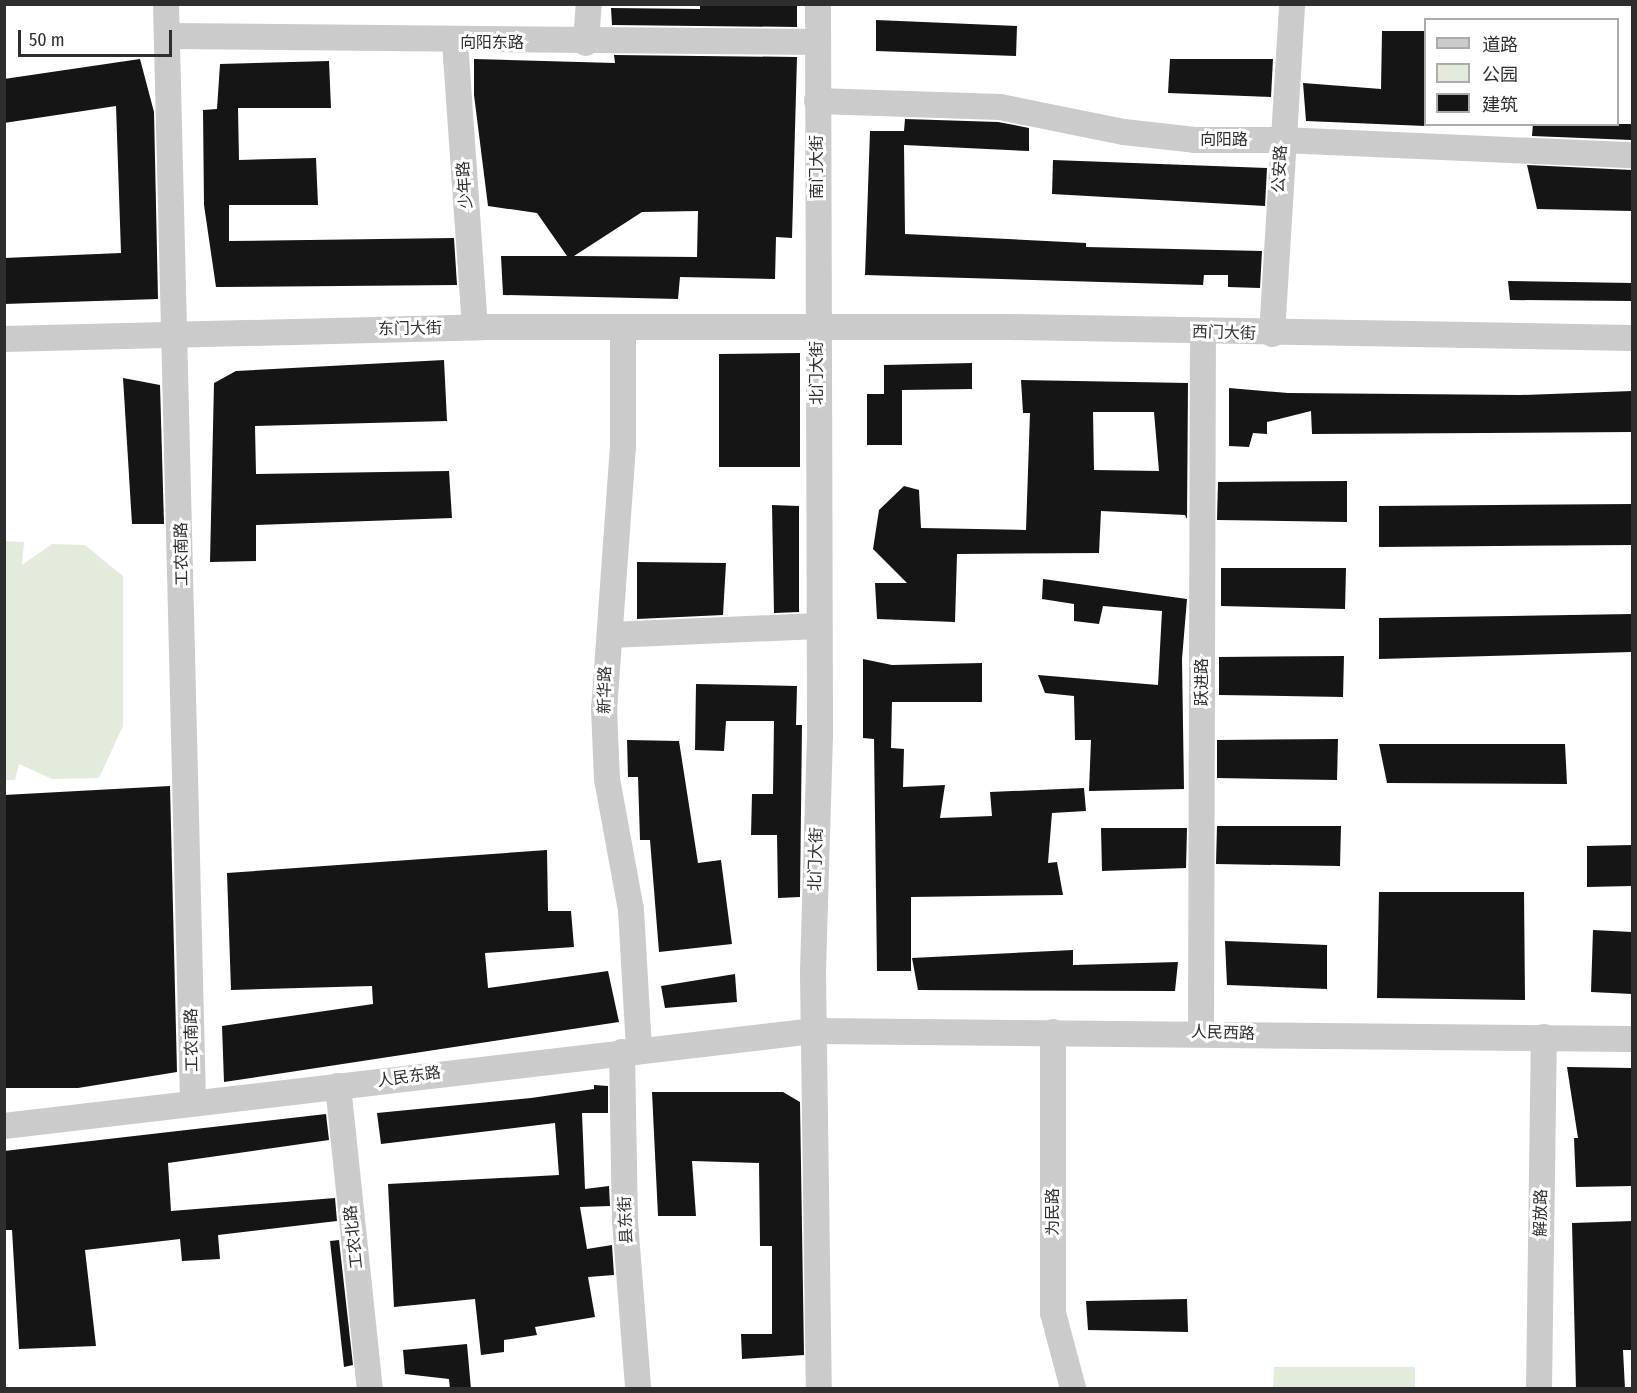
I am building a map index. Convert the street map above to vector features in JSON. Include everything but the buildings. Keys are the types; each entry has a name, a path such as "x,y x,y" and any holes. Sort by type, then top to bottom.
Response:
{"street":[{"name":"工农南路","path":"166,4 176,335 193,1103"},
{"path":"586,43 589,4"},
{"name":"南门大街","path":"816,330 818,4"},
{"name":"公安路","path":"1272,334 1292,4"},
{"name":"向阳东路","path":"167,36 455,42 818,42"},
{"name":"少年路","path":"455,42 475,327"},
{"name":"向阳路","path":"818,101 991,106 1160,138 1282,140 1632,155"},
{"name":"东门大街","path":"4,339 475,327 816,330"},
{"name":"西门大街","path":"816,330 1010,327 1203,333 1632,338"},
{"name":"新华路","path":"622,329 622,446 611,635 605,668 607,779 631,909 630,1051"},
{"name":"北门大街","path":"816,330 819,626 814,1031 819,1389"},
{"name":"跃进路","path":"1201,1032 1203,333"},
{"path":"611,635 819,626"},
{"name":"人民西路","path":"814,1031 1201,1032 1632,1039"},
{"name":"人民东路","path":"4,1126 814,1031"},
{"name":"为民路","path":"1053,1032 1053,1313 1073,1389"},
{"name":"解放路","path":"1539,1389 1544,1038"},
{"name":"县东街","path":"630,1051 624,1200 638,1389"},
{"name":"工农北路","path":"338,1086 370,1389"}],"green space":[{"path":"4,541 24,542 22,565 52,544 85,545 123,576 123,726 99,778 52,779 19,764 15,780 5,780"},
{"path":"1274,1367 1415,1367 1415,1388 1273,1388"}]}
